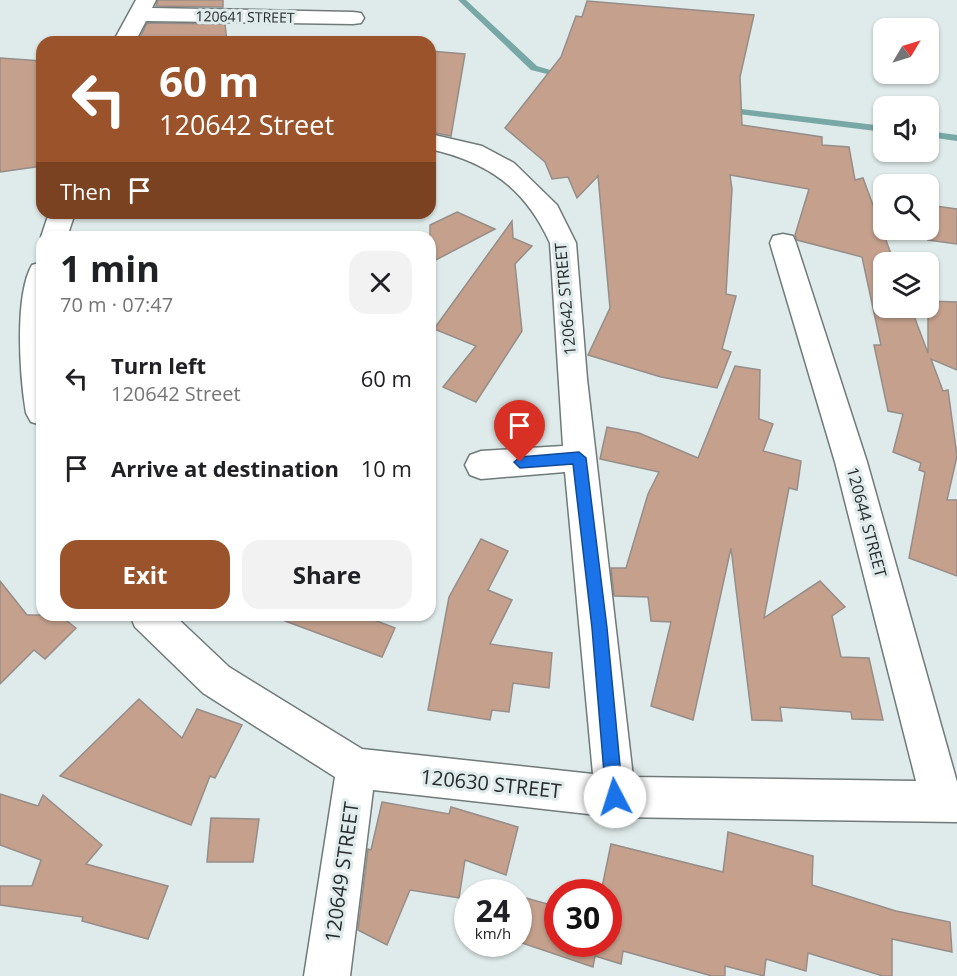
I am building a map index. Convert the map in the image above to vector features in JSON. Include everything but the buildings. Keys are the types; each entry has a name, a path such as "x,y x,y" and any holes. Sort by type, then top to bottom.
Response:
{"street":[{"name":"120641 STREET","path":"141,7 353,18"},
{"path":"127,36 141,7"},
{"name":"120642 STREET","path":"436,142 473,151 505,169 548,211 563,243 579,458 599,628 615,797"},
{"name":"120644 STREET","path":"783,243 851,462 950,803"},
{"path":"481,465 579,458"},
{"name":"120630 STREET","path":"154,621 216,680 356,768 615,797 950,803"},
{"name":"120649 STREET","path":"327,976 356,768"}],"waterway":[{"path":"462,0 534,68 564,77"},
{"path":"725,110 873,128"},
{"path":"939,136 957,138"}],"route":[{"path":"520,462 579,458 599,628 615,797"}]}
